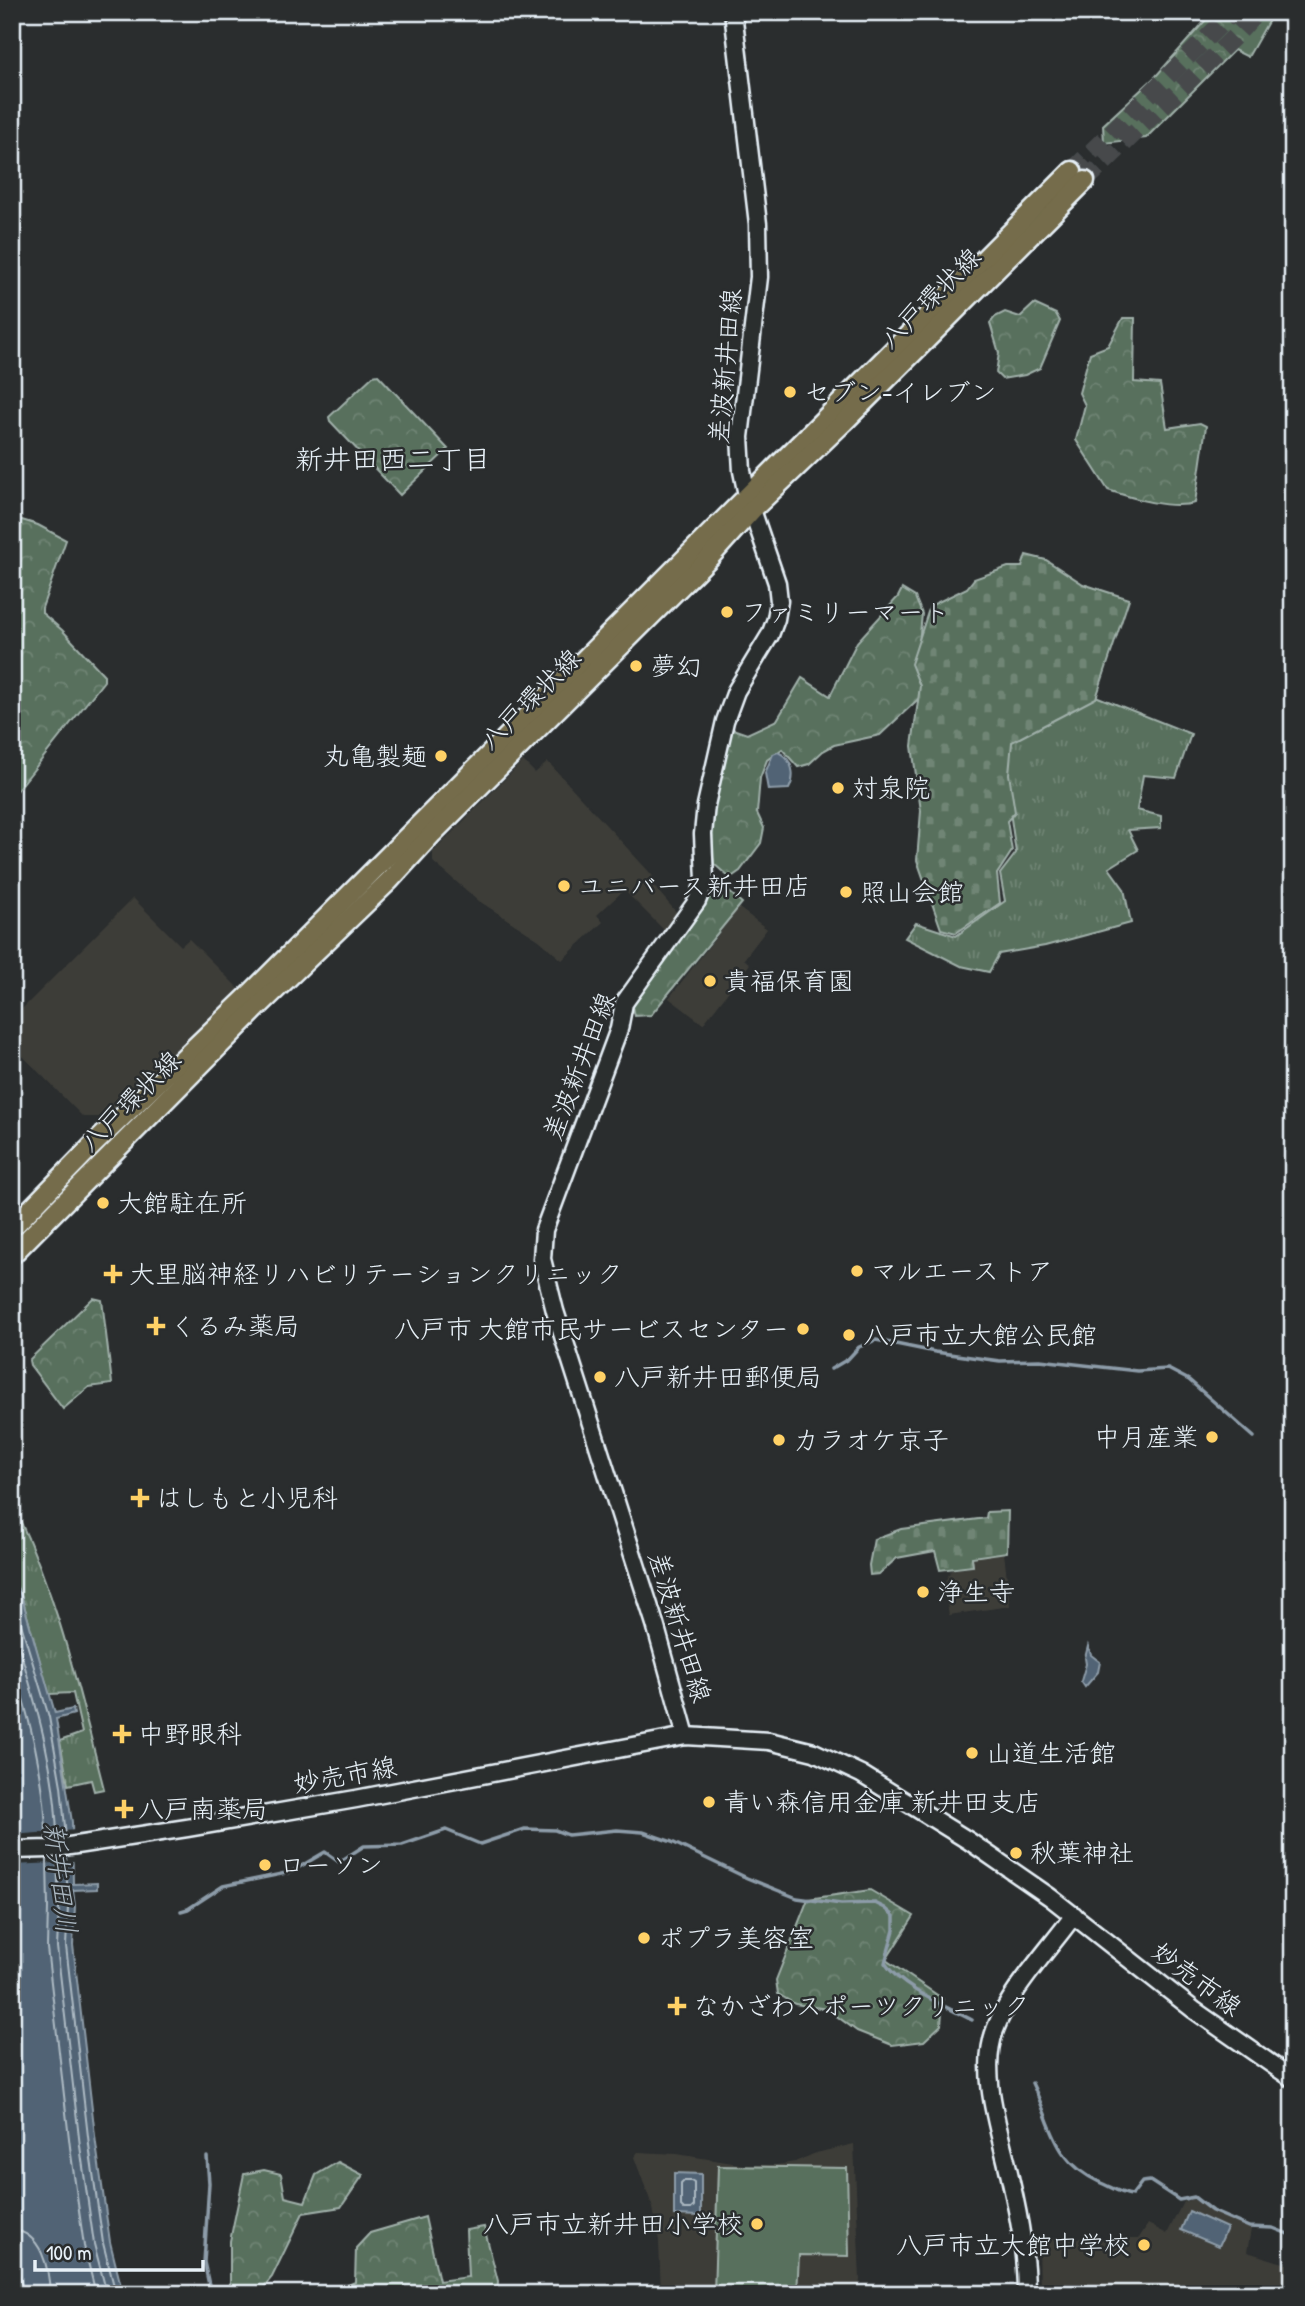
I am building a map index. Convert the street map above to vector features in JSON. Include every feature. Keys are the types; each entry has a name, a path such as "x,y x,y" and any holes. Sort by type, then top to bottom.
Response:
{"main road":[{"name":"差波新井田線","path":"686,1736 673,1682 555,1311 542,1259 544,1230 619,1029 624,1003 697,901 705,881 703,834 706,805 725,722 736,691 770,635 779,601 776,583 749,503 742,473 740,437 760,251 733,12"},
{"name":"八戸環状線","path":"12,1228 94,1144 749,503 844,422 1079,176 820,422 749,503 683,583 433,833 389,881 260,1005 12,1255"},
{"name":"妙売市線","path":"12,1850 50,1849 100,1842 356,1799 686,1736 769,1741 814,1752 861,1774 958,1834 1074,1915 1194,2010 1293,2078"},
{"path":"1026,2294 1024,2241 993,2100 989,2055 993,2033 1006,2006 1074,1915"}],"shaded area":[{"path":"523,761 535,773 548,762 652,875 650,882 677,913 664,930 624,890 597,915 603,922 562,960 539,940 479,901 433,862 433,852"},
{"path":"133,898 181,946 189,939 240,990 107,1117 83,1117 12,1045 12,1019"},
{"name":"貴福保育園","path":"739,908 767,929 744,959 750,964 703,1024 669,998"},
{"path":"1004,1553 1010,1606 949,1615 944,1584 951,1570 973,1567 972,1557"},
{"name":"八戸市立新井田小学校","path":"854,2144 860,2280 858,2294 661,2294 659,2241 653,2208 634,2157 638,2152 677,2154 745,2165 777,2165"},
{"name":"八戸市立大館中学校","path":"1193,2199 1211,2211 1251,2229 1247,2252 1293,2266 1293,2294 1040,2294 1039,2238 1139,2238 1148,2224 1167,2234 1183,2202"}],"green space":[{"path":"1210,12 1272,12 1266,18 1269,20 1248,57 1234,50 1146,138 1104,143 1103,125 1156,76"},
{"path":"1034,304 1056,314 1060,321 1040,368 1025,375 1002,379 996,373 999,353 990,323 1005,312 1020,317"},
{"path":"1123,318 1135,318 1134,382 1160,384 1167,428 1200,423 1206,426 1195,503 1163,504 1108,490 1076,440 1085,405 1079,393 1090,353 1108,346"},
{"path":"378,375 448,449 400,495 329,417 373,376"},
{"path":"12,517 38,525 66,540 42,613 62,630 104,675 104,681 12,797"},
{"path":"1026,555 1046,560 1083,584 1129,599 1096,698 1012,742 1009,774 1015,812 1007,821 1012,851 997,874 1000,903 956,933 941,929 917,860 921,811 912,746 920,686 911,664 930,606 967,588 974,579 1008,567 1022,567"},
{"path":"902,589 915,597 922,614 917,663 932,686 880,735 834,745 809,764 798,767 782,749 767,760 760,778 757,813 764,828 761,843 740,871 730,878 714,864 709,831 730,728 747,734 777,720 802,678 830,696 857,642 898,597"},
{"path":"1093,695 1191,734 1176,778 1143,775 1137,810 1161,816 1161,828 1128,830 1138,850 1109,868 1124,889 1131,923 1045,946 999,954 989,972 961,966 905,938 916,923 956,936 1005,901 1000,874 1016,853 1005,777 1008,741"},
{"path":"720,884 742,903 651,1015 635,1016 635,1000 705,905 713,886"},
{"path":"93,1298 102,1300 112,1384 89,1387 63,1409 29,1360"},
{"path":"12,1504 55,1608 104,1789 94,1791 91,1780 68,1785 60,1741 82,1733 73,1693 49,1694 22,1598 12,1577"},
{"path":"1008,1511 1007,1552 972,1557 973,1566 940,1570 935,1551 897,1558 879,1574 870,1575 874,1539 901,1529 986,1518 987,1512"},
{"path":"870,1890 914,1916 886,1960 943,1999 941,2025 924,2041 892,2045 857,2031 827,2009 795,2004 778,1994 776,1980 808,1899"},
{"path":"338,2162 363,2175 341,2207 303,2213 272,2277 258,2294 230,2294 230,2241 244,2174 264,2170 281,2174 285,2197 305,2202 316,2175"},
{"path":"718,2166 847,2168 849,2256 799,2255 797,2294 714,2294"},
{"path":"425,2217 439,2281 468,2277 466,2230 484,2227 498,2281 497,2294 328,2294 355,2282 356,2248 370,2233"},
{"path":"1146,2287 1204,2289 1204,2294 1146,2294"}],"water":[{"path":"778,752 790,763 793,773 791,784 789,789 768,790 765,773 773,754"},
{"name":"新井田川","path":"12,1577 22,1598 55,1713 73,1709 74,1714 56,1719 72,1822 73,1884 97,1883 97,1889 73,1890 73,1945 110,2242 123,2294 24,2294 12,2243"},
{"path":"1088,1646 1091,1655 1100,1662 1098,1672 1085,1687 1081,1681"},
{"path":"674,2173 701,2174 701,2216 674,2215"},
{"path":"1189,2211 1227,2228 1219,2246 1181,2230"}],"pier":[{"path":"76,1830 77,1862 12,1865 12,1835"}],"waterway":[{"path":"831,1369 848,1359 859,1347 876,1340 1000,1361 1040,1360 1137,1371 1168,1369 1189,1380 1254,1437"},
{"path":"181,1911 223,1886 291,1872 325,1852 339,1862 364,1846 402,1845 446,1830 480,1844 525,1829 555,1830 568,1835 617,1830 643,1832 672,1842 747,1878 797,1898 841,1904 875,1903 885,1908 894,1916 894,1930 885,1963 912,1988 972,2020"},
{"path":"1032,2083 1056,2141 1072,2164 1085,2174 1132,2195 1142,2182 1150,2181 1179,2200 1194,2197 1212,2211 1249,2227 1273,2228 1293,2236"},
{"path":"207,2157 209,2183 204,2262 211,2294"}],"tunnel":[{"path":"1072,171 1233,12"},
{"path":"1085,181 1257,12"}],"place":[{"name":"セブン-イレブン","path":"790,392"},
{"name":"ファミリーマート","path":"727,612"},
{"name":"夢幻","path":"636,666"},
{"name":"丸亀製麺","path":"441,756"},
{"name":"対泉院","path":"838,788"},
{"name":"ユニバース新井田店","path":"564,886"},
{"name":"照山会館","path":"846,892"},
{"name":"貴福保育園","path":"710,981"},
{"name":"大館駐在所","path":"103,1203"},
{"name":"マルエーストア","path":"857,1271"},
{"name":"大里脳神経リハビリテーションクリニック","path":"113,1274"},
{"name":"くるみ薬局","path":"156,1326"},
{"name":"八戸市 大館市民サービスセンター","path":"803,1329"},
{"name":"八戸市立大館公民館","path":"849,1335"},
{"name":"八戸新井田郵便局","path":"600,1377"},
{"name":"中月産業","path":"1212,1437"},
{"name":"カラオケ京子","path":"779,1440"},
{"name":"はしもと小児科","path":"140,1498"},
{"name":"浄生寺","path":"923,1592"},
{"name":"中野眼科","path":"122,1734"},
{"name":"山道生活館","path":"972,1753"},
{"name":"青い森信用金庫 新井田支店","path":"709,1802"},
{"name":"八戸南薬局","path":"124,1809"},
{"name":"秋葉神社","path":"1016,1853"},
{"name":"ローソン","path":"265,1865"},
{"name":"ポプラ美容室","path":"644,1938"},
{"name":"なかざわスポーツクリニック","path":"677,2006"},
{"name":"八戸市立新井田小学校","path":"757,2224"},
{"name":"八戸市立大館中学校","path":"1144,2245"}],"district":[{"name":"新井田西二丁目","path":"393,459"}]}
